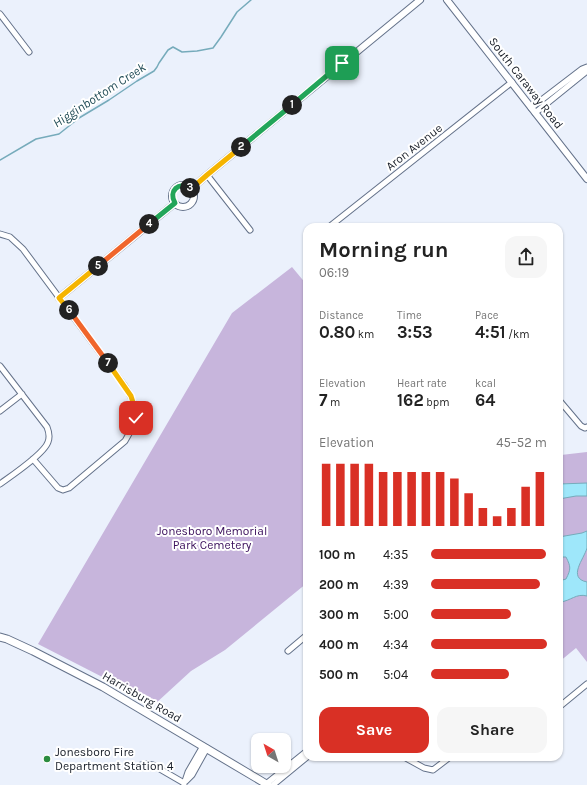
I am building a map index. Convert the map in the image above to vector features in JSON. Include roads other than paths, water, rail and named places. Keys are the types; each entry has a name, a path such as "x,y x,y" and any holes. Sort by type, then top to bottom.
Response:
{"main road":[{"name":"Harrisburg Road","path":"0,637 20,644 103,687 269,785"}],"street":[{"path":"191,189 420,0"},
{"name":"South Caraway Road","path":"447,0 587,179"},
{"path":"0,14 29,52"},
{"path":"533,110 582,69 587,67"},
{"path":"533,110 587,71"},
{"name":"Aron Avenue","path":"334,223 512,82"},
{"path":"207,175 250,230"},
{"path":"185,185 191,189 194,196 191,203 185,206 175,203 172,195 175,188 185,185"},
{"path":"59,298 175,203"},
{"path":"0,234 10,237 23,248 131,396 135,409 136,418 131,432 125,440 69,488 63,490 58,488 33,459"},
{"path":"0,366 47,427 49,433 47,445 33,459 0,484"},
{"path":"0,411 22,394"},
{"path":"563,405 581,426 585,428 587,427"},
{"path":"288,651 303,639"},
{"path":"563,704 587,684"},
{"path":"141,765 152,765 184,784 192,774 205,747"},
{"path":"269,785 303,755"},
{"path":"269,785 303,761"},
{"path":"411,761 424,768 433,770 445,761"}],"water":[{"path":"587,483 587,496 563,498 563,484"},
{"path":"587,531 587,548 577,572 578,577 581,580 587,582 587,596 577,596 563,601 563,580 566,579 570,568 566,557 563,557 563,536"}],"waterway":[{"name":"Higginbottom Creek","path":"0,160 36,139 59,134 79,118 154,71 168,50 173,47 182,52 213,48 237,12 251,0"}],"place":[{"name":"Jonesboro Fire Department Station 4","path":"47,759"}],"park label":[{"name":"Jonesboro Memorial Park Cemetery","path":"212,538"}]}
